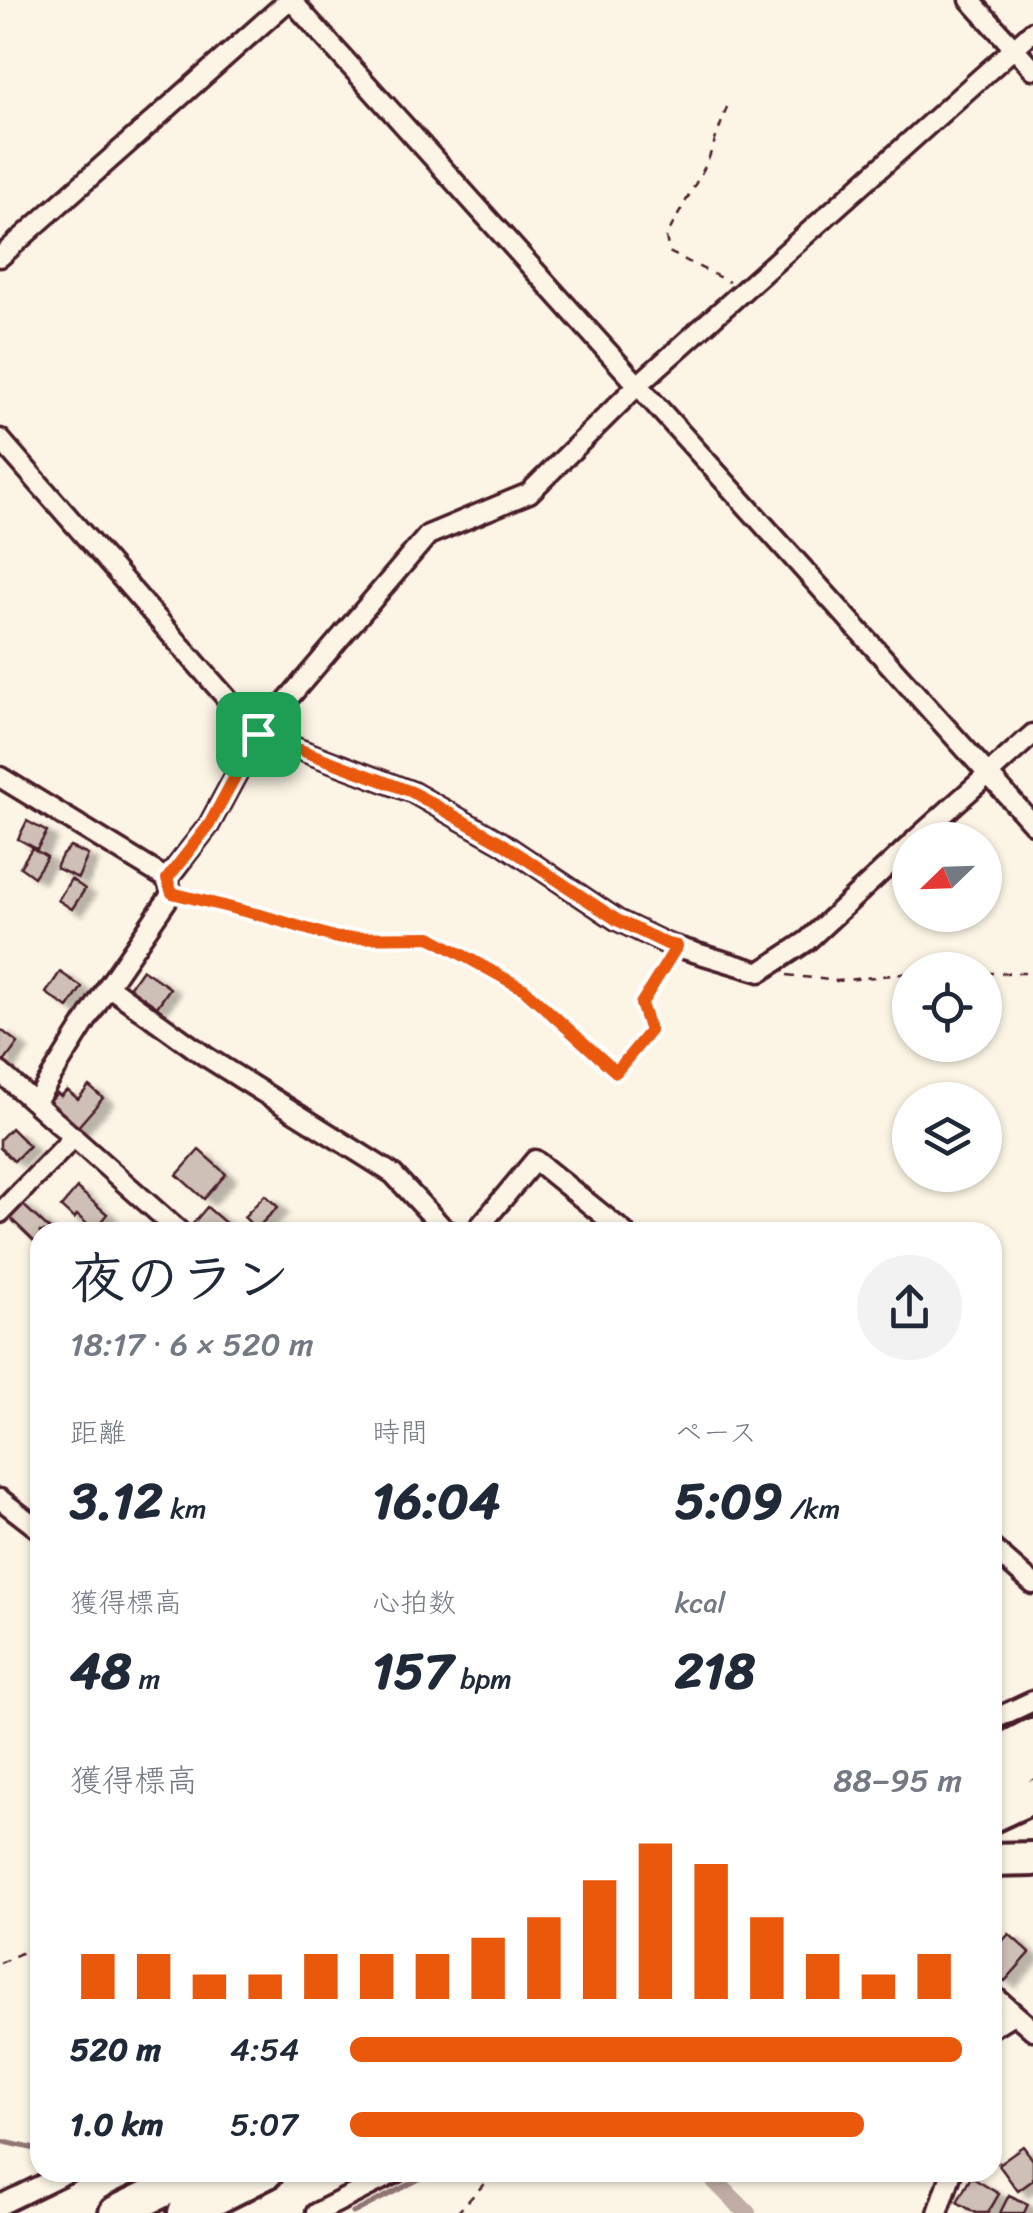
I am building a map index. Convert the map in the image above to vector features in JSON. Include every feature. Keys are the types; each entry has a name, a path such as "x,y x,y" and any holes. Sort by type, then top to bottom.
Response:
{"highway":[{"path":"1002,1751 1033,1735"},
{"path":"1002,1775 1033,1760"},
{"path":"1002,1810 1033,1796"},
{"path":"1002,1860 1033,1859"},
{"path":"116,2213 180,2182"},
{"path":"185,2213 246,2182"}],"street":[{"path":"0,257 290,0 1033,824"},
{"path":"970,0 1033,69"},
{"path":"34,1103 209,825 258,734 428,535 530,492 638,385 1033,31"},
{"path":"0,438 258,734 412,792 502,843 617,920 667,944 760,972 807,941 892,862"},
{"path":"934,822 1033,734"},
{"path":"0,777 169,886"},
{"path":"108,986 205,1056 394,1174 438,1222"},
{"path":"0,1072 169,1222"},
{"path":"0,1213 74,1138"},
{"path":"483,1222 535,1160 612,1222"},
{"path":"0,1499 30,1522"},
{"path":"1002,1557 1033,1584"},
{"path":"1002,1715 1033,1701"},
{"path":"1002,2003 1033,2030"},
{"path":"1002,2022 1014,2014"},
{"path":"0,2205 47,2182"},
{"path":"316,2213 377,2182"},
{"path":"938,2213 949,2182"}],"path":[{"path":"728,108 707,163 666,237 670,252 744,289"},
{"path":"169,886 337,938 430,937 524,989 616,1072 650,1031 641,1004 677,946"},
{"path":"760,972 837,981 892,974"},
{"path":"1002,973 1033,973"},
{"path":"0,1963 30,1949"},
{"path":"458,2213 486,2182"}],"building":[{"path":"27,821 47,832 37,849 18,839"},
{"path":"70,847 88,855 78,878 56,868"},
{"path":"32,848 47,857 34,877 20,867"},
{"path":"71,879 85,889 72,909 58,900"},
{"path":"142,969 170,988 157,1007 129,988"},
{"path":"60,972 82,987 68,1008 46,993"},
{"path":"0,1029 18,1043 2,1065 0,1063"},
{"path":"89,1086 103,1098 76,1129 47,1104 57,1093 61,1096 67,1090 78,1099"},
{"path":"11,1128 29,1146 14,1161 0,1148 0,1139"},
{"path":"199,1150 226,1174 204,1199 177,1175"},
{"path":"77,1188 107,1214 100,1222 85,1222 77,1215 74,1219 61,1207"},
{"path":"265,1195 278,1207 263,1222 249,1222 244,1217"},
{"path":"19,1201 41,1222 30,1222 30,1237 6,1214"},
{"path":"207,1207 224,1222 194,1222"},
{"path":"1009,1934 1030,1953 1005,1981 1002,1978 1002,1941"},
{"path":"1023,2146 1033,2160 1033,2180 1018,2191 1002,2169 1002,2161"},
{"path":"968,2182 979,2182 999,2194 988,2213 976,2213 957,2202"},
{"path":"1009,2195 1028,2204 1024,2213 1000,2213"}],"waterway":[{"path":"0,2141 30,2148"},
{"path":"353,2213 413,2182"},
{"path":"716,2182 747,2213"}],"route":[{"path":"258,734 412,792 502,843 617,920 677,946 641,1004 650,1031 616,1072 524,989 430,937 337,938 172,893 167,879 209,825 258,734"}]}
